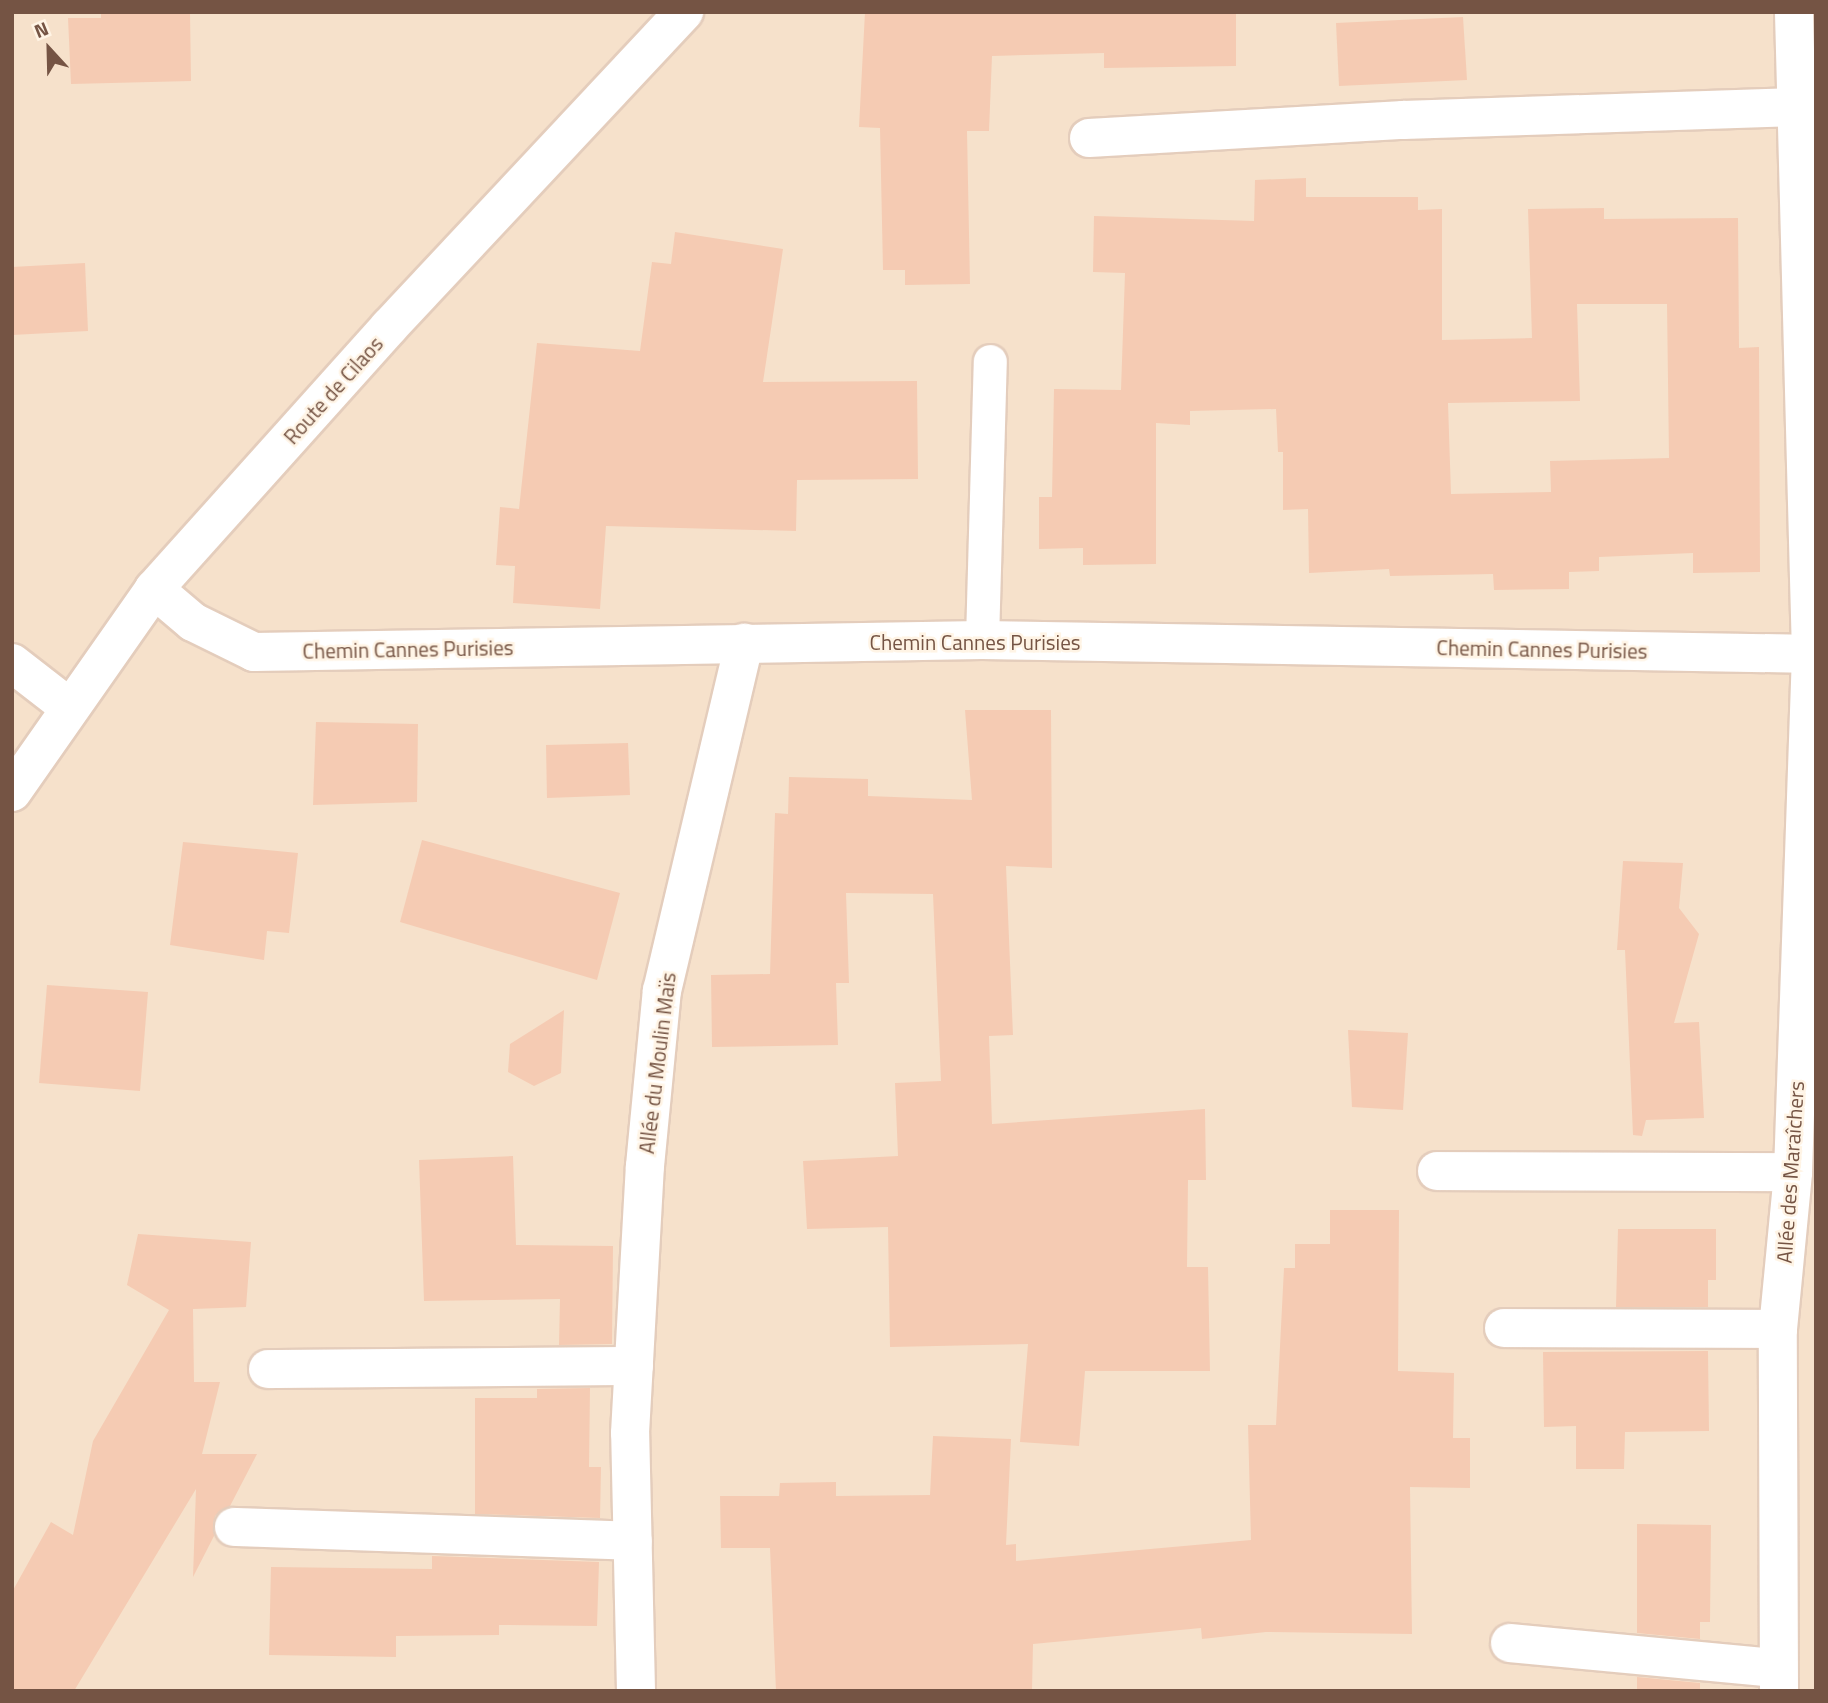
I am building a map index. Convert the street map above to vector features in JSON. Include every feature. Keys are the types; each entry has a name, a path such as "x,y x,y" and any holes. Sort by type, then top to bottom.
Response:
{"street":[{"name":"Allée des Maraîchers","path":"1777,1679 1778,1329 1793,1172 1813,654 1794,12"},
{"name":"Route de Cilaos","path":"12,792 154,589 389,327 682,13"},
{"path":"1088,138 1403,120 1797,107"},
{"name":"Chemin Cannes Purisies","path":"154,589 193,622 254,652 982,640 1813,654"},
{"name":"Allée du Moulin Maïs","path":"635,1691 634,1366 645,1166 663,991 744,643"},
{"path":"12,663 70,708"},
{"path":"1437,1171 1793,1172"},
{"path":"1504,1328 1778,1329"},
{"path":"268,1369 634,1366"},
{"path":"234,1527 633,1541"},
{"path":"1510,1643 1777,1679"}],"lane":[{"path":"982,640 990,361"}],"shaded area":[{"path":"12,12 1816,12 1816,1691 12,1691"}],"building":[{"path":"101,12 190,12 191,81 71,84 68,18 101,18"},
{"path":"865,12 1236,12 1236,66 1104,68 1104,53 992,56 989,131 967,131 970,284 905,285 905,270 883,270 880,128 859,127"},
{"path":"1463,17 1467,80 1339,86 1336,23"},
{"path":"1306,178 1306,197 1418,197 1418,210 1442,209 1442,340 1532,338 1528,209 1604,208 1604,219 1738,218 1739,348 1759,347 1760,572 1693,573 1693,553 1599,557 1599,571 1569,572 1569,589 1494,590 1493,574 1390,576 1389,569 1309,573 1308,509 1283,510 1283,452 1278,452 1276,409 1190,411 1190,425 1156,423 1156,564 1083,565 1083,548 1039,549 1039,497 1052,497 1054,389 1121,390 1125,273 1093,272 1094,216 1254,221 1255,180","holes":["1577,304 1667,304 1669,458 1550,461 1551,492 1451,494 1448,403 1580,401"]},
{"path":"675,232 783,249 763,382 917,381 918,479 797,480 796,531 606,526 600,609 513,603 515,566 496,565 500,507 519,509 537,343 640,351 652,262 671,264"},
{"path":"85,263 88,331 12,335 12,267"},
{"path":"965,710 1051,710 1052,868 1006,866 1013,1035 989,1036 992,1124 1205,1109 1206,1180 1188,1180 1187,1267 1208,1267 1210,1371 1085,1371 1079,1446 1020,1442 1028,1344 890,1347 888,1227 807,1229 803,1161 898,1156 895,1083 941,1081 933,894 846,893 849,983 836,983 838,1045 712,1047 711,975 770,974 775,813 788,814 789,777 868,779 868,796 972,800"},
{"path":"316,722 418,724 417,802 313,805"},
{"path":"628,743 630,795 547,798 546,745"},
{"path":"422,840 620,893 597,980 400,922"},
{"path":"183,842 298,853 289,933 267,931 264,960 170,945"},
{"path":"1623,861 1683,863 1679,908 1699,934 1674,1023 1699,1022 1704,1118 1646,1120 1642,1136 1633,1135 1625,950 1617,950"},
{"path":"47,985 148,992 140,1091 39,1083"},
{"path":"564,1010 561,1073 534,1086 508,1072 510,1044"},
{"path":"1348,1030 1408,1033 1403,1110 1352,1107"},
{"path":"513,1156 516,1245 613,1246 612,1344 559,1345 560,1299 424,1301 419,1160"},
{"path":"1330,1210 1399,1210 1398,1371 1454,1373 1453,1438 1470,1438 1470,1488 1410,1487 1412,1634 1266,1632 1202,1639 1201,1628 1033,1644 1032,1691 776,1691 770,1548 721,1548 720,1496 779,1496 780,1483 836,1482 836,1496 930,1495 933,1436 1011,1439 1006,1545 1016,1544 1016,1561 1251,1540 1248,1425 1276,1425 1284,1268 1295,1268 1295,1244 1330,1244"},
{"path":"1618,1229 1716,1229 1716,1280 1708,1280 1708,1307 1616,1307"},
{"path":"138,1234 251,1242 246,1307 193,1309 194,1382 220,1382 202,1454 257,1454 230,1506 215,1516 214,1536 193,1577 196,1489 74,1691 12,1691 12,1592 51,1522 73,1535 93,1441 169,1310 127,1285"},
{"path":"1708,1351 1709,1431 1625,1432 1624,1469 1576,1469 1576,1426 1544,1427 1543,1352"},
{"path":"590,1388 589,1467 601,1467 600,1518 475,1514 475,1398 537,1398 537,1389"},
{"path":"1637,1524 1711,1525 1710,1622 1700,1622 1700,1639 1637,1633"},
{"path":"432,1556 599,1562 597,1626 499,1625 499,1635 396,1636 396,1657 269,1655 271,1567 432,1569"},
{"path":"1637,1677 1700,1683 1700,1691 1637,1691"}]}
